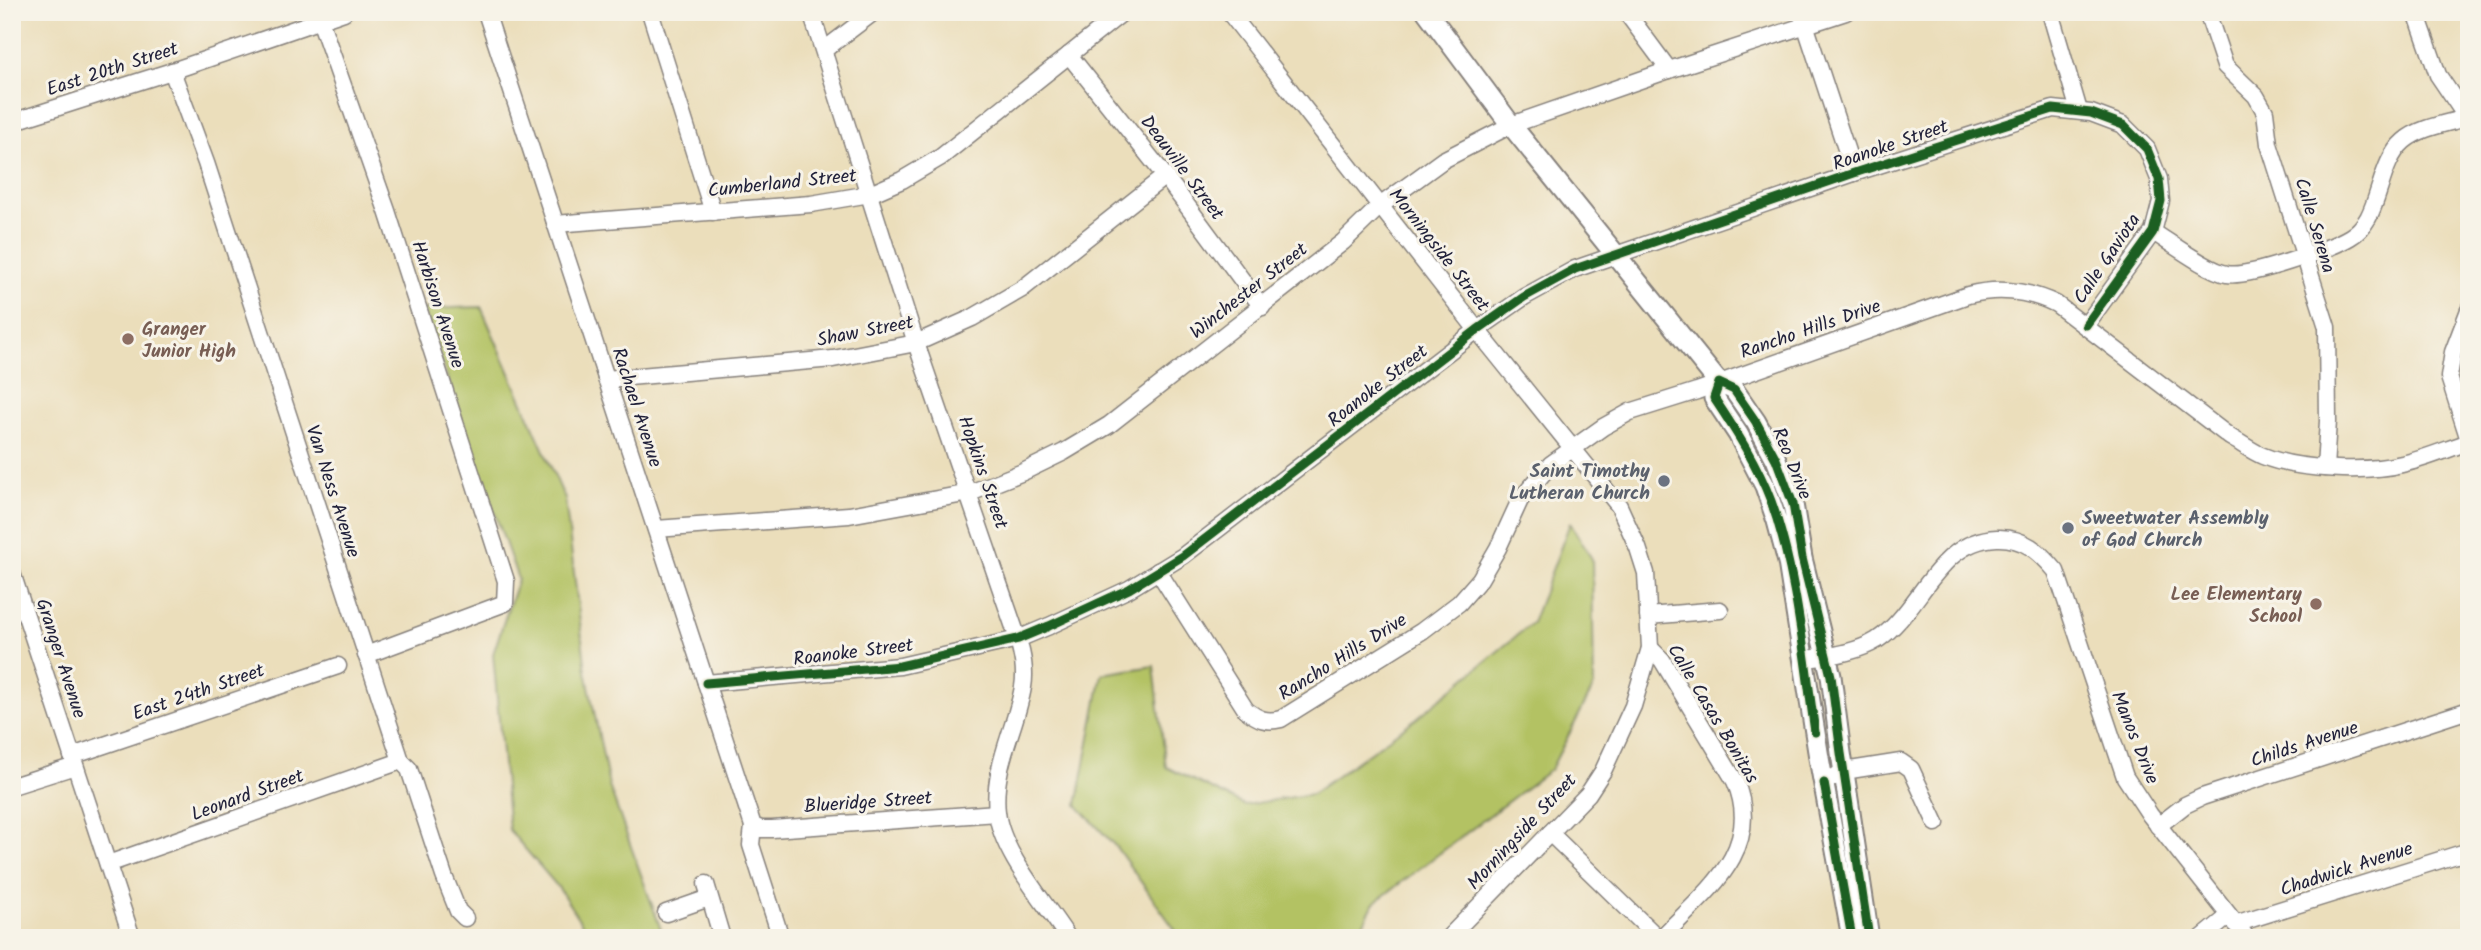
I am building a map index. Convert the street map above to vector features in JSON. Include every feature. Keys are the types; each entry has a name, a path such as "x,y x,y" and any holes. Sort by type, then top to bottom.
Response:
{"main road":[{"name":"Reo Drive","path":"1427,12 1511,125 1719,383 1734,390 1756,422 1776,459 1793,504 1802,558 1831,676 1869,938"},
{"name":"Reo Drive","path":"1719,383 1714,398 1738,434 1757,470 1777,522 1788,562 1852,938"}],"street":[{"name":"East 20th Street","path":"12,122 344,12"},
{"name":"Rachael Avenue","path":"485,12 751,821 751,845 781,938"},
{"path":"650,12 713,212"},
{"name":"Hopkins Street","path":"811,12 916,343 970,493 1018,639 1024,666 1024,685 998,780 997,813 1003,835 1021,871 1068,938"},
{"path":"824,50 874,12"},
{"name":"Cumberland Street","path":"555,224 811,204 870,194 941,158 1123,12"},
{"name":"Morningside Street","path":"1229,12 1477,330 1619,506 1646,573 1650,648 1633,706 1603,771 1588,794 1448,938"},
{"path":"1626,12 1669,69"},
{"name":"Winchester Street","path":"656,529 849,515 970,493 1038,465 1109,425 1343,242 1380,206 1443,160 1511,125 1804,19 1846,12"},
{"path":"2050,12 2079,111"},
{"name":"Calle Serena","path":"2207,12 2225,66 2256,96 2265,112 2269,144 2328,332 2325,468"},
{"path":"2153,232 2207,266 2227,274 2248,272 2304,256 2346,239 2364,224 2392,158 2406,138 2468,118 2438,75 2416,12"},
{"path":"1804,19 1854,173"},
{"name":"Harbison Avenue","path":"320,20 387,211 506,581 505,603 366,654"},
{"name":"Deauville Street","path":"1069,55 1165,176 1262,307"},
{"name":"Van Ness Avenue","path":"172,71 206,163 401,761 410,769 444,876 458,911 465,918"},
{"name":"Roanoke Street","path":"706,683 900,666 1018,639 1129,589 1158,571 1213,533 1477,330 1524,297 1574,269 1854,173 2053,109 2079,111"},
{"name":"Calle Gaviota","path":"2079,111 2102,116 2123,125 2147,149 2161,190 2160,211 2153,232 2086,325"},
{"name":"Shaw Street","path":"606,379 833,359 916,343 972,318 1022,289 1165,176"},
{"name":"Rancho Hills Drive","path":"1158,571 1246,710 1258,719 1271,722 1281,719 1422,631 1459,603 1480,579 1520,500 1551,464 1603,427 1630,412 1979,292 2003,290 2036,295 2065,309 2220,429 2260,455 2283,463 2325,468 2384,468 2404,464 2469,441"},
{"path":"2469,310 2453,352 2449,377 2452,394 2469,441"},
{"name":"Manos Drive","path":"1827,657 1876,641 1913,603 1945,562 1961,548 1987,538 2002,538 2018,541 2041,553 2056,571 2121,766 2136,797 2247,938"},
{"name":"Granger Avenue","path":"12,573 132,938"},
{"path":"1648,617 1720,610"},
{"name":"Calle Casas Bonitas","path":"1650,648 1662,660 1735,781 1742,800 1744,820 1738,850 1727,868 1659,938"},
{"path":"1804,659 1827,657"},
{"name":"East 24th Street","path":"12,786 338,666"},
{"name":"Childs Avenue","path":"2158,826 2202,797 2469,710"},
{"name":"Leonard Street","path":"108,864 401,761"},
{"path":"1824,783 1844,771 1901,762 1911,769 1936,823"},
{"name":"Blueridge Street","path":"751,821 761,829 772,829 997,813"},
{"path":"1550,833 1659,938"},
{"name":"Chadwick Avenue","path":"2202,938 2232,920 2469,850"},
{"path":"666,913 708,891 722,938"}],"green space":[{"path":"481,307 565,499 586,671 609,786 664,938 591,938 558,887 509,830 493,654 518,579 423,309"},
{"path":"1570,523 1592,559 1594,686 1551,769 1374,903 1356,938 1181,938 1116,847 1077,805 1102,674 1154,666 1166,767 1244,805 1312,794 1417,718 1532,623"}],"cycle path":[{"path":"706,683 900,666 1018,639 1049,626 1129,589 1183,556 1477,330 1524,297 1575,269 1854,173 2053,109 2091,113 2123,125 2147,149 2159,179 2161,201 2153,232 2086,325"},
{"path":"1815,732 1799,615 1780,529 1759,474 1714,398 1719,383 1734,390 1756,422 1776,459 1793,504 1802,558 1831,676 1869,938"},
{"path":"1824,783 1852,938"}],"place":[{"name":"Granger Junior High","path":"128,339"},
{"name":"Saint Timothy Lutheran Church","path":"1664,481"},
{"name":"Sweetwater Assembly of God Church","path":"2068,528"},
{"name":"Lee Elementary School","path":"2316,604"}]}
